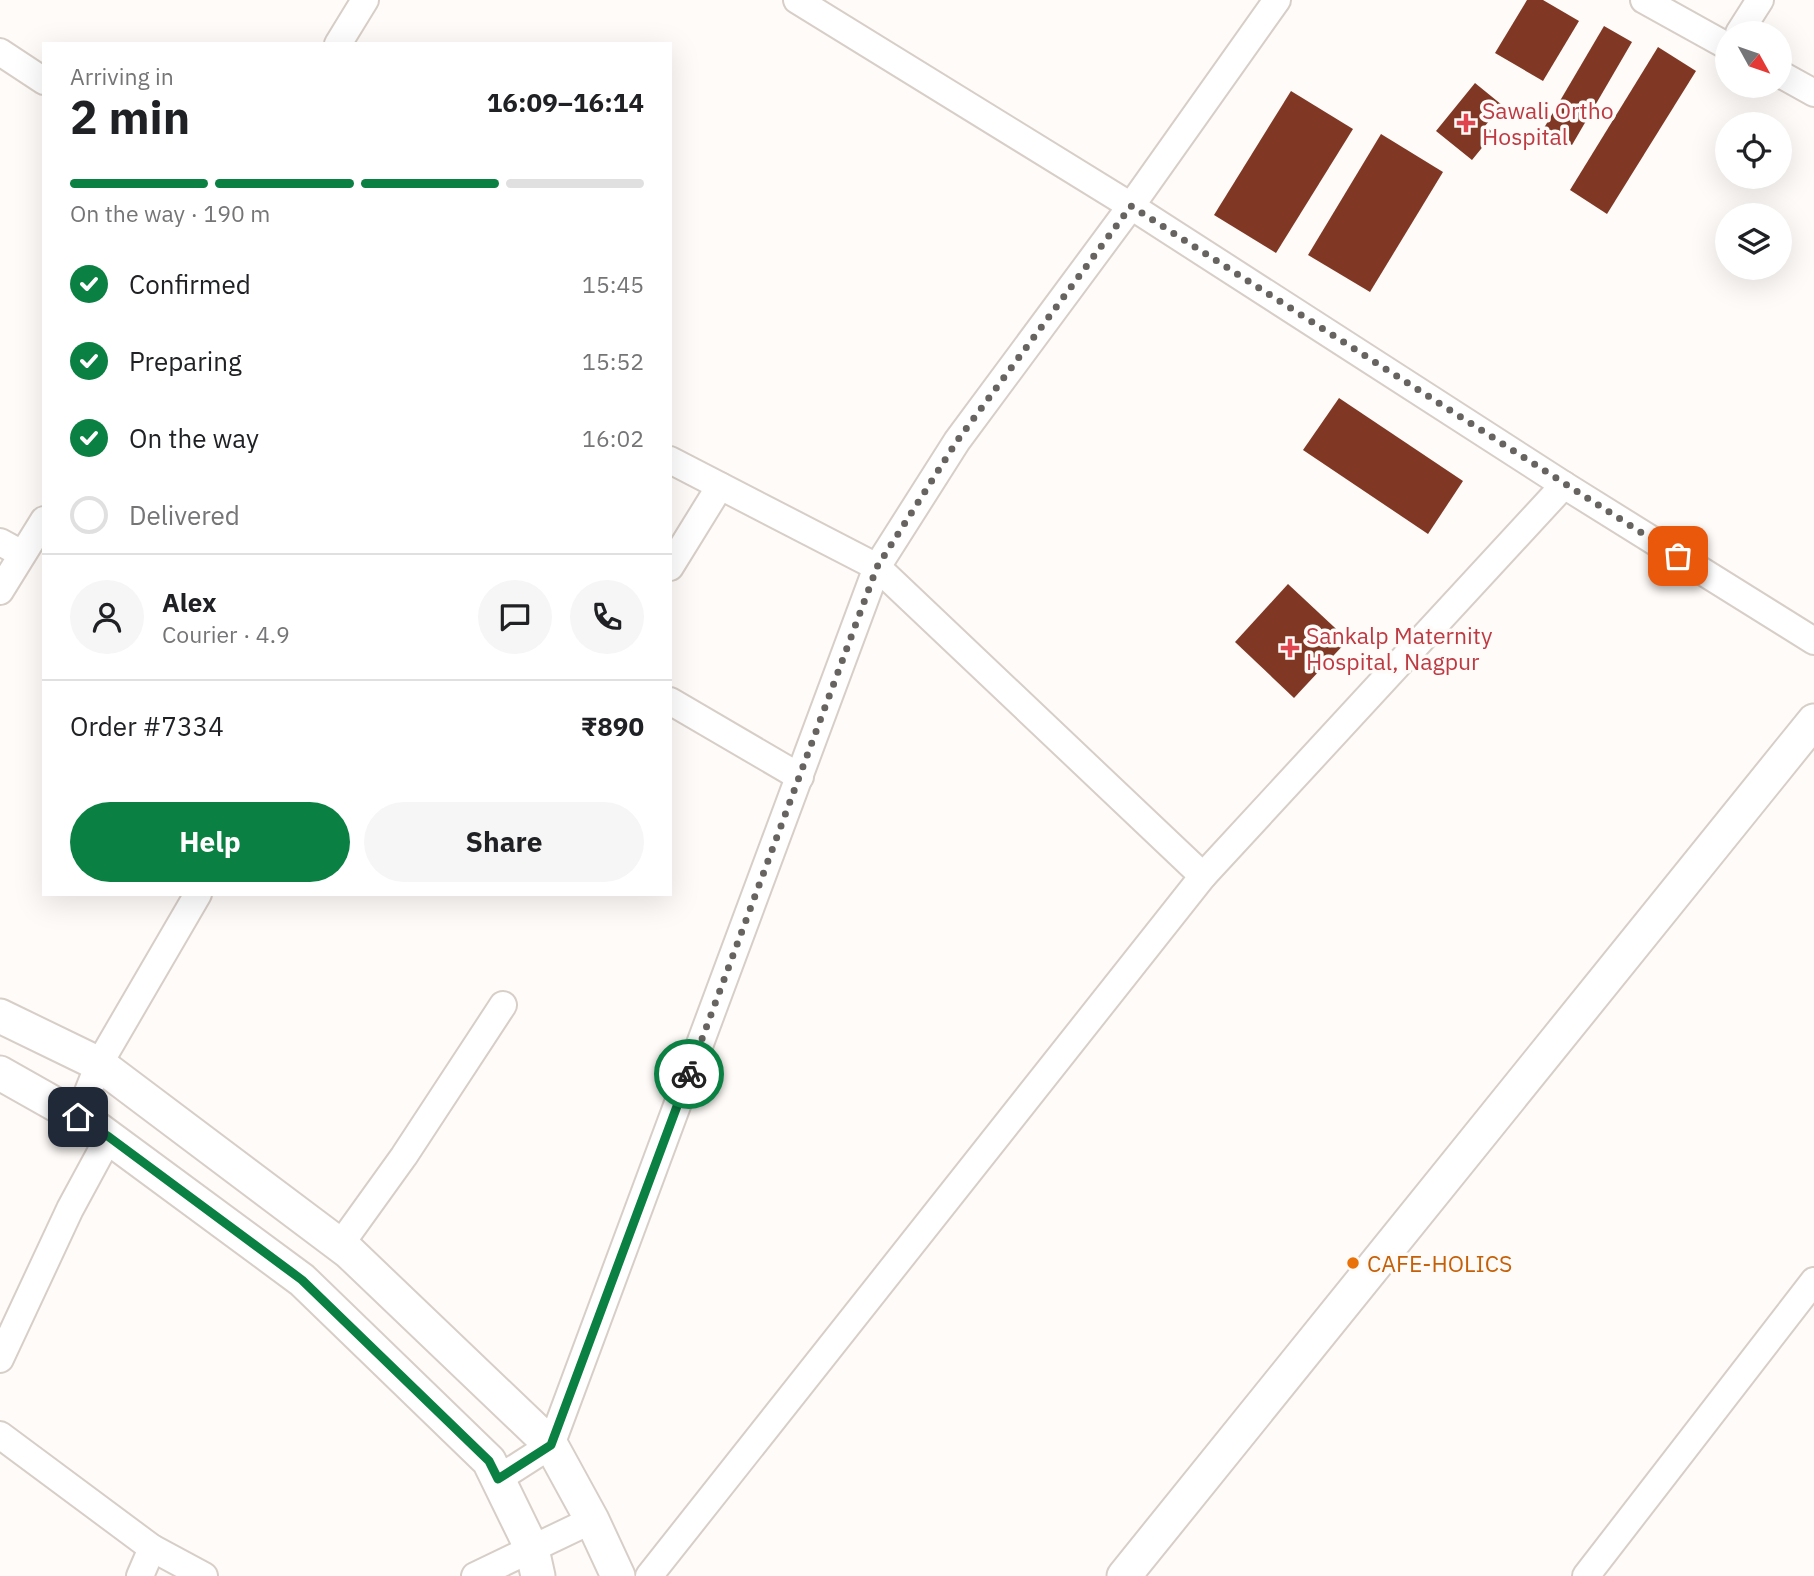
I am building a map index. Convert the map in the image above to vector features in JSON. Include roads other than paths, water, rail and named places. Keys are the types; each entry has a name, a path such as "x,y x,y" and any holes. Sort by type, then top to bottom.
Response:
{"street":[{"path":"339,42 365,0"},
{"path":"797,0 1131,206 1564,485 1814,641"},
{"path":"498,1479 551,1445 877,567 957,441 1131,206 1277,0"},
{"path":"1644,0 1715,39"},
{"path":"1747,21 1760,0"},
{"path":"0,52 42,79"},
{"path":"1792,81 1814,93"},
{"path":"672,461 877,567 1203,876"},
{"path":"649,1576 1203,876 1564,485"},
{"path":"672,564 720,486"},
{"path":"0,591 11,548 42,522"},
{"path":"672,702 800,777"},
{"path":"1124,1576 1814,721"},
{"path":"78,1117 99,1064 197,896"},
{"path":"340,1245 404,1156 503,1005"},
{"path":"0,1016 99,1064 340,1245 551,1445 592,1520 618,1576"},
{"path":"0,1073 109,1137 302,1280 489,1461 535,1562"},
{"path":"0,1359 70,1209 109,1137"},
{"path":"1586,1576 1814,1280"},
{"path":"0,1435 152,1548 204,1576"},
{"path":"474,1576 535,1562 592,1520"},
{"path":"140,1576 152,1548"}],"place":[{"name":"Sawali Ortho Hospital","path":"1466,123"},
{"name":"Sankalp Maternity Hospital, Nagpur","path":"1290,648"},
{"name":"CAFE-HOLICS","path":"1353,1263"}]}
